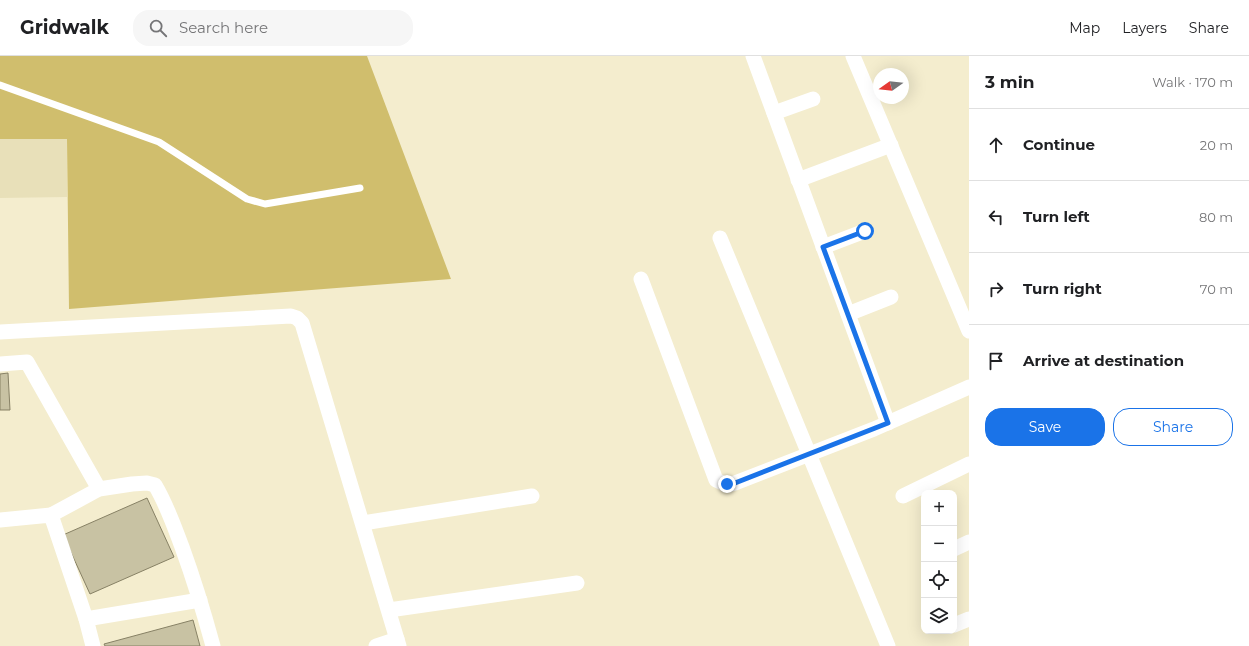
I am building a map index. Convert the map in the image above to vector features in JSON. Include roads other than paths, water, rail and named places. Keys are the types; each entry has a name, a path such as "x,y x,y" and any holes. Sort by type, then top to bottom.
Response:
{"street":[{"path":"753,56 888,423"},
{"path":"853,56 969,331"},
{"path":"774,113 813,99"},
{"path":"798,180 891,145"},
{"path":"823,247 865,231"},
{"path":"720,238 888,646"},
{"path":"641,279 716,480 727,484 735,483 809,455 888,423 969,387"},
{"path":"848,314 891,297"},
{"path":"0,332 291,316 302,322 398,642 376,646"},
{"path":"0,364 27,362 99,489"},
{"path":"903,496 969,464"},
{"path":"0,520 51,515 99,489 147,483 155,486 165,504 176,530 200,600 213,646"},
{"path":"362,524 532,496"},
{"path":"51,515 86,619 93,646"},
{"path":"957,548 969,542"},
{"path":"389,610 577,583"},
{"path":"86,619 200,600"},
{"path":"957,624 969,619"}],"lane":[{"path":"0,86 159,142 247,199 265,204 360,188"}]}
